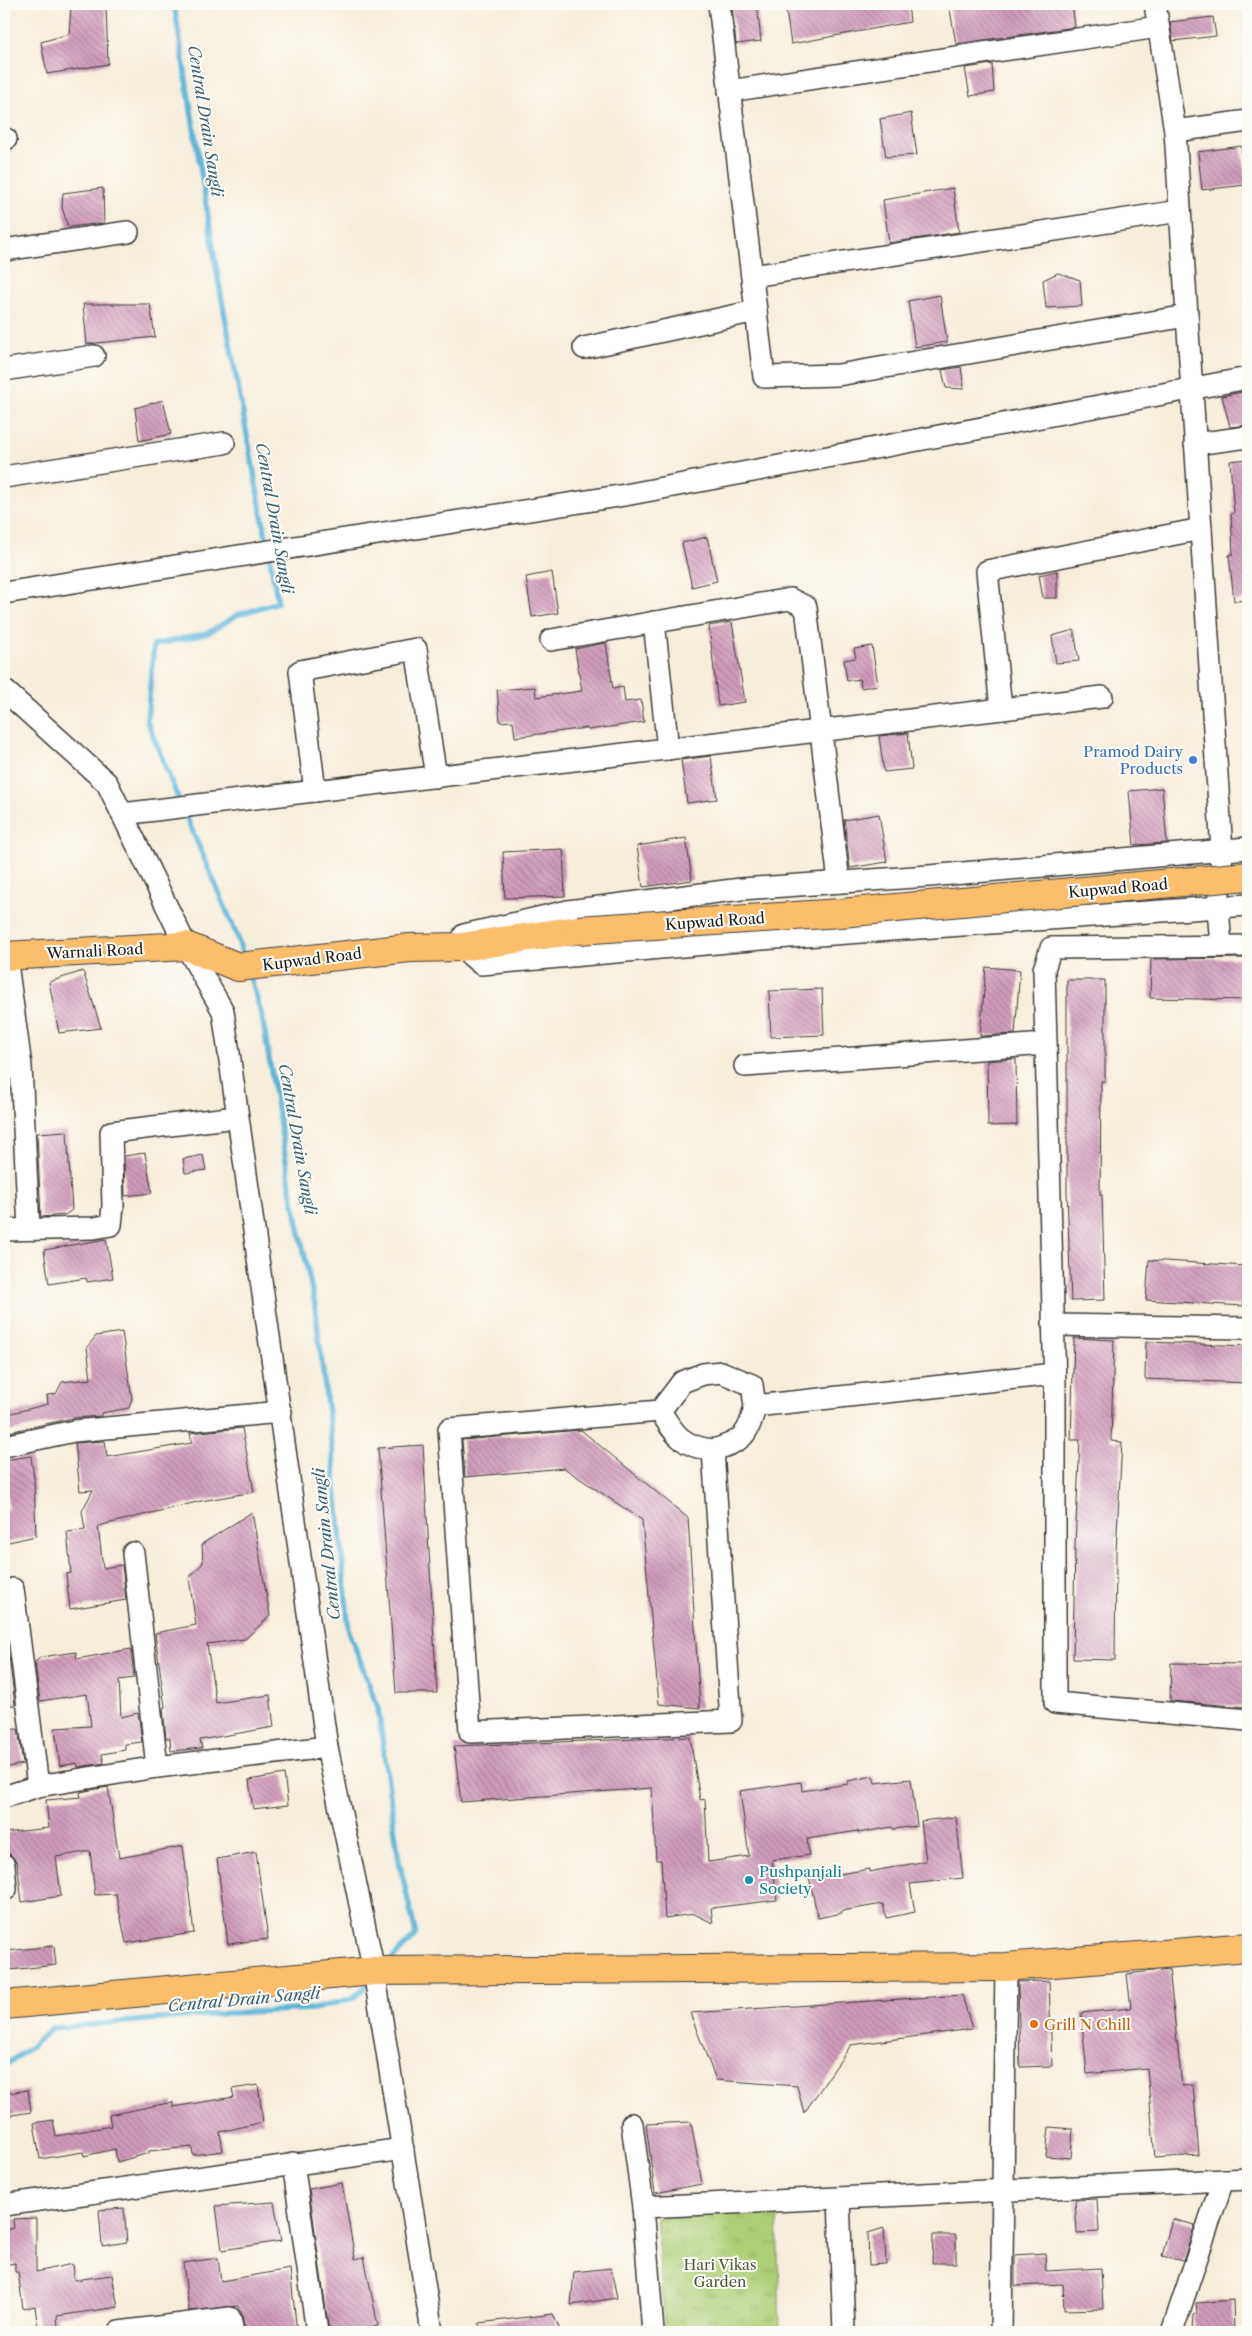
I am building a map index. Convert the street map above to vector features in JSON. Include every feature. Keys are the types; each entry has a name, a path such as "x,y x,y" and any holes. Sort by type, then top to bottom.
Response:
{"main road":[{"name":"Kupwad Road","path":"186,946 238,967 410,948 461,947 578,930 841,914 1248,876"},
{"name":"Warnali Road","path":"5,956 186,946"},
{"path":"4,2005 374,1971 1006,1967 1248,1947"}],"street":[{"path":"719,4 764,377 838,375 1187,316"},
{"path":"1155,4 1175,131 1222,851 1218,908 1220,946"},
{"path":"729,91 1158,27"},
{"path":"1175,131 1248,120"},
{"path":"752,276 1180,211"},
{"path":"4,250 128,232"},
{"path":"584,348 756,312"},
{"path":"4,370 94,356"},
{"path":"4,593 625,495 1248,378"},
{"path":"1195,444 1248,436"},
{"path":"4,477 224,443"},
{"path":"1001,709 987,571 1200,529"},
{"path":"551,640 790,599 806,607 839,882"},
{"path":"654,622 668,749"},
{"path":"315,791 300,671 416,649 436,777"},
{"path":"4,690 107,783 186,946 223,1011 327,1748 374,1971 432,2332"},
{"path":"122,814 1102,697"},
{"path":"410,948 568,911 741,889 1248,848"},
{"path":"461,947 481,964 761,939 1248,905"},
{"path":"1042,918 1051,948 1044,969 1054,1374 1054,1702 1248,1720"},
{"path":"1051,948 1248,946"},
{"path":"5,956 21,1066 29,1229"},
{"path":"745,1066 1046,1044"},
{"path":"4,1230 94,1228 111,1225 113,1206 111,1132 237,1117"},
{"path":"1053,1325 1248,1328"},
{"path":"660,1411 677,1437 697,1448 713,1450 734,1444 750,1426 755,1406 752,1385 721,1372 703,1374 682,1382 660,1411 450,1429 470,1732 731,1721 713,1450"},
{"path":"755,1406 1054,1374"},
{"path":"4,1446 74,1431 281,1412"},
{"path":"132,1553 157,1767"},
{"path":"13,1589 38,1786"},
{"path":"4,1797 38,1786 157,1767 327,1748"},
{"path":"4,1865 6,1889 4,1890"},
{"path":"1002,2332 1006,1967"},
{"path":"632,2124 643,2207 653,2332"},
{"path":"4,2205 403,2149"},
{"path":"293,2163 316,2332"},
{"path":"643,2207 1248,2179"},
{"path":"1172,2332 1222,2180"},
{"path":"839,2198 844,2332"},
{"path":"119,2332 230,2318 233,2332"}],"green space":[{"name":"Hari Vikas Garden","path":"777,2208 780,2332 665,2332 656,2217"}],"building":[{"path":"106,4 108,64 47,74 41,42 69,34 71,7"},
{"path":"732,4 757,4 761,41 736,44"},
{"path":"785,4 908,4 910,22 791,44"},
{"path":"949,4 1072,4 1075,27 956,44"},
{"path":"1213,17 1216,36 1173,41 1170,22"},
{"path":"992,64 994,92 970,96 965,68"},
{"path":"911,113 917,155 886,157 880,119"},
{"path":"1241,146 1246,185 1202,190 1198,152"},
{"path":"103,188 104,223 68,227 62,207 63,193"},
{"path":"953,188 959,232 889,243 883,200"},
{"path":"1058,273 1080,280 1082,306 1046,308 1043,280"},
{"path":"940,295 947,342 915,347 908,301"},
{"path":"83,304 150,304 155,337 87,344"},
{"path":"961,367 964,389 946,388 942,370"},
{"path":"1248,391 1248,425 1230,427 1222,396"},
{"path":"163,400 171,434 139,441 135,408"},
{"path":"1248,459 1248,600 1234,601 1229,555 1233,554 1231,514 1234,513 1230,461"},
{"path":"707,537 717,581 692,587 682,543"},
{"path":"1057,571 1057,598 1043,598 1039,575"},
{"path":"552,572 558,613 532,617 526,577"},
{"path":"732,622 745,702 718,706 709,626"},
{"path":"1074,630 1079,661 1056,663 1052,636"},
{"path":"606,643 613,689 623,687 625,702 641,700 644,722 515,737 513,721 500,722 497,690 535,687 536,697 582,691 575,649"},
{"path":"872,646 878,685 861,688 860,679 847,681 844,660 856,658 854,649"},
{"path":"908,733 912,769 884,772 879,736"},
{"path":"711,756 717,799 687,803 681,760"},
{"path":"1162,788 1167,843 1134,845 1129,791"},
{"path":"879,814 887,862 850,868 844,820"},
{"path":"686,838 692,880 643,887 637,846"},
{"path":"563,849 565,896 505,898 503,852"},
{"path":"1248,958 1248,1000 1150,998 1151,959"},
{"path":"986,967 1020,970 1015,1034 980,1036"},
{"path":"83,971 101,1028 59,1033 49,982"},
{"path":"1067,980 1105,980 1105,1081 1101,1081 1100,1195 1102,1195 1105,1300 1071,1301 1067,1191"},
{"path":"822,989 824,1035 771,1037 769,991"},
{"path":"1016,1059 1017,1125 988,1126 987,1061"},
{"path":"67,1131 72,1210 65,1215 41,1217 37,1133"},
{"path":"145,1153 152,1193 125,1196 124,1156"},
{"path":"203,1155 206,1170 185,1173 183,1159"},
{"path":"106,1239 113,1278 87,1282 86,1278 49,1284 44,1250"},
{"path":"1149,1260 1246,1266 1243,1306 1146,1300"},
{"path":"122,1332 132,1398 129,1408 101,1413 101,1416 73,1418 4,1433 4,1415 48,1404 47,1395 56,1394 62,1382 91,1379 87,1347 96,1336"},
{"path":"1074,1338 1114,1340 1111,1441 1122,1442 1116,1551 1115,1660 1073,1659 1075,1544 1080,1440 1071,1440"},
{"path":"1146,1342 1248,1346 1248,1383 1145,1379"},
{"path":"242,1428 254,1492 201,1501 98,1526 103,1568 122,1565 126,1600 70,1609 66,1574 71,1573 67,1532 85,1530 82,1511 93,1490 80,1491 75,1443 105,1441 107,1457 192,1443 190,1433"},
{"path":"581,1430 688,1518 700,1708 659,1704 642,1520 564,1468 465,1477 462,1440"},
{"path":"423,1445 437,1693 396,1693 378,1448"},
{"path":"31,1456 34,1479 36,1536 4,1543 4,1510 9,1510 4,1479 4,1460"},
{"path":"252,1512 270,1616 245,1639 207,1644 216,1703 270,1695 274,1727 200,1740 202,1748 171,1751 170,1738 166,1738 163,1708 165,1707 155,1633 196,1625 189,1578 203,1563 202,1544"},
{"path":"131,1649 134,1678 119,1680 121,1717 138,1713 142,1742 125,1744 125,1750 102,1754 104,1763 78,1767 77,1763 60,1766 55,1728 91,1726 87,1694 40,1701 35,1662 41,1657 76,1652 77,1659"},
{"path":"9,1656 15,1705 4,1706 4,1657"},
{"path":"1171,1663 1248,1664 1248,1707 1170,1701"},
{"path":"18,1729 23,1764 4,1768 4,1730"},
{"path":"690,1737 700,1800 705,1799 708,1862 749,1856 740,1791 801,1782 802,1791 848,1784 848,1781 873,1776 875,1783 911,1779 917,1826 893,1829 892,1827 858,1833 858,1831 807,1839 809,1855 772,1860 777,1900 711,1908 713,1923 694,1914 665,1918 661,1860 656,1860 652,1788 461,1802 454,1746"},
{"path":"284,1774 288,1805 253,1809 249,1780"},
{"path":"108,1787 119,1858 183,1846 194,1933 126,1943 116,1894 95,1895 90,1851 56,1857 61,1896 22,1902 17,1862 10,1854 4,1853 4,1833 49,1828 46,1800 81,1797 80,1792"},
{"path":"956,1817 963,1878 910,1884 915,1912 886,1918 883,1904 841,1911 842,1913 818,1918 809,1877 833,1871 834,1875 869,1869 869,1872 926,1861 921,1821"},
{"path":"256,1852 268,1939 228,1944 217,1859"},
{"path":"54,1946 56,1965 10,1970 7,1951"},
{"path":"1169,1969 1182,2086 1193,2085 1199,2155 1155,2158 1147,2068 1087,2074 1081,2013 1131,2008 1127,1974"},
{"name":"Grill N Chill","path":"1049,1981 1052,2066 1020,2067 1018,1982"},
{"path":"962,1995 972,2029 851,2045 804,2113 797,2086 716,2080 690,2013"},
{"path":"258,2085 263,2122 220,2132 223,2151 193,2155 192,2147 149,2151 149,2153 117,2162 115,2149 84,2156 83,2152 40,2159 34,2123 53,2120 56,2136 111,2126 109,2115 173,2102 173,2107 234,2097 232,2089"},
{"path":"28,2090 31,2112 6,2116 4,2094"},
{"path":"691,2122 702,2184 655,2193 646,2124"},
{"path":"1049,2127 1073,2129 1071,2158 1046,2156"},
{"path":"342,2183 355,2259 364,2257 378,2326 348,2332 329,2332 309,2189"},
{"path":"1097,2199 1099,2232 1077,2233 1075,2200"},
{"path":"274,2202 281,2241 222,2250 216,2206"},
{"path":"124,2208 127,2242 102,2246 99,2210"},
{"path":"36,2218 36,2272 72,2264 74,2280 112,2275 118,2307 57,2316 58,2327 38,2329 35,2306 23,2309 18,2272 15,2272 15,2263 4,2265 4,2230 14,2228 13,2219"},
{"path":"1172,2219 1195,2225 1183,2261 1162,2256"},
{"path":"884,2228 886,2264 869,2265 868,2233"},
{"path":"933,2235 956,2235 956,2263 932,2263"},
{"path":"1045,2253 1046,2271 1101,2268 1103,2309 1064,2310 1063,2284 1015,2286 1015,2255"},
{"path":"218,2258 221,2281 290,2269 297,2332 245,2332 242,2315 238,2306 189,2311 183,2263"},
{"path":"611,2268 617,2298 571,2305 574,2272"},
{"path":"1233,2300 1234,2332 1192,2332 1193,2315 1197,2313 1196,2303"},
{"path":"553,2314 561,2332 480,2332 479,2323"}],"waterway":[{"name":"Central Drain Sangli","path":"174,4 219,284 278,602 237,615 208,633 154,645 147,721 180,803"},
{"name":"Central Drain Sangli","path":"184,811 236,933 244,960"},
{"name":"Central Drain Sangli","path":"249,973 262,1016 290,1185 315,1305 333,1455 349,1631 378,1709 399,1861 416,1935 388,1963"},
{"name":"Central Drain Sangli","path":"4,2066 32,2046 52,2028 231,2013 314,2009 353,1998 370,1982"}],"place":[{"name":"Pramod Dairy Products","path":"1193,760"},
{"name":"Pushpanjali Society","path":"749,1880"},
{"name":"Grill N Chill","path":"1034,2024"}]}
